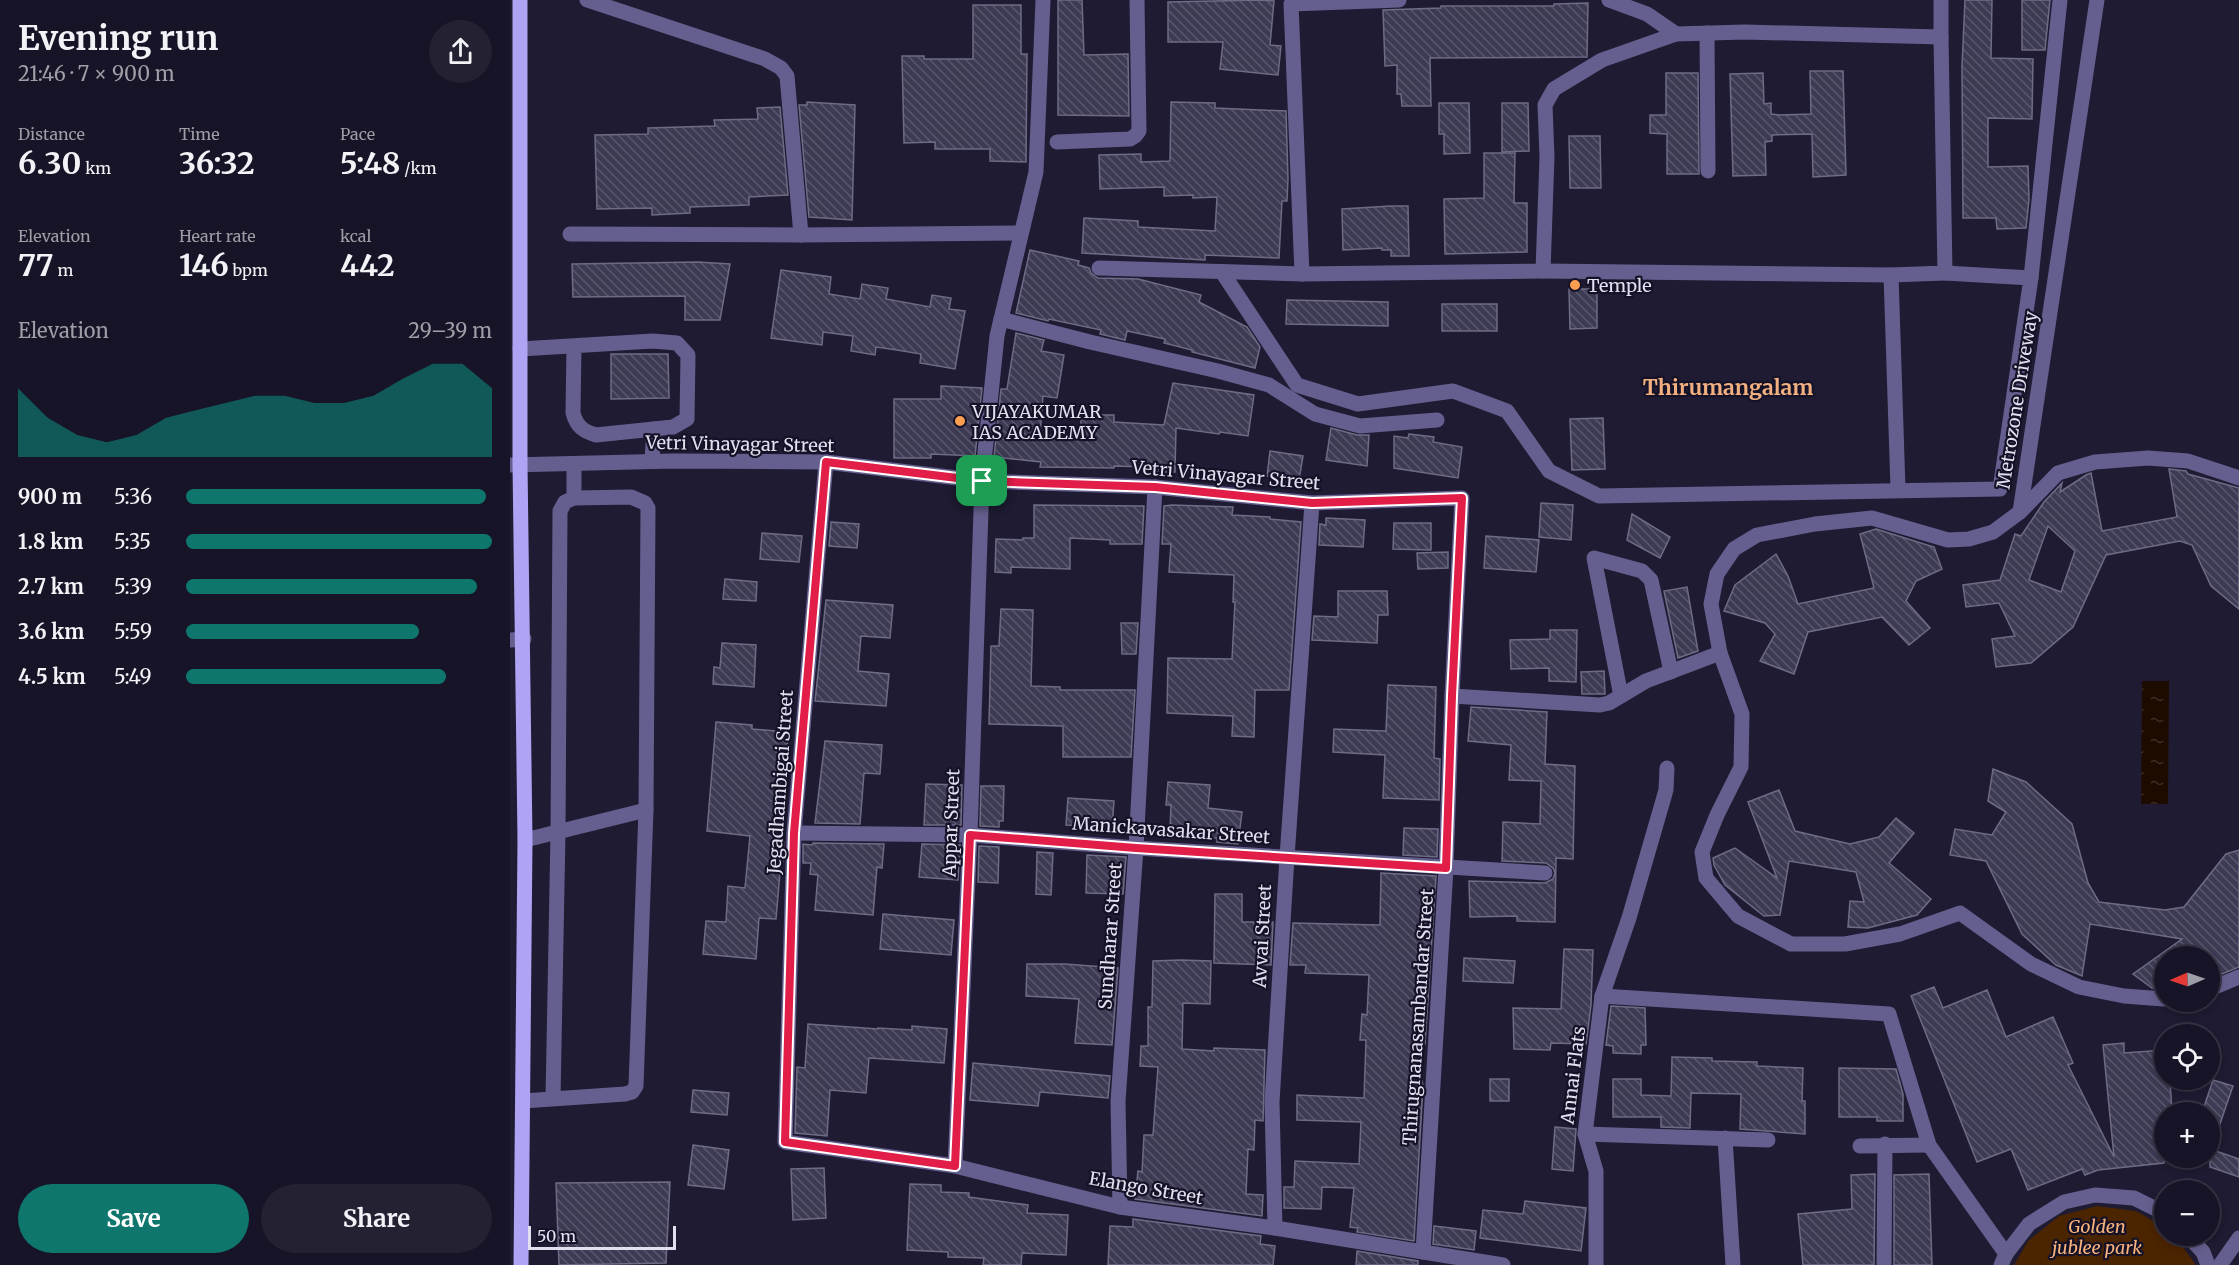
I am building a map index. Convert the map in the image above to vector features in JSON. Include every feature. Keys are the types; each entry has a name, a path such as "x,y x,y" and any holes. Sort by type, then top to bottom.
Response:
{"main road":[{"path":"520,0 520,349 515,465 517,639 525,840 521,1265"}],"street":[{"path":"587,0 765,59 781,68 788,76 801,235"},
{"name":"Appar Street","path":"955,1166 970,835 982,481 997,336 1036,172 1043,0"},
{"path":"1058,142 1130,139 1138,131 1137,0"},
{"path":"1302,274 1291,4 1399,0"},
{"path":"1609,0 1647,14 1676,34"},
{"path":"1941,0 1945,273"},
{"path":"1222,272 1297,385 1358,404 1453,391 1507,411 1549,471 1599,496 2000,489 2031,278 2060,0"},
{"name":"Metrozone Driveway","path":"2097,0 2020,512 1993,532 1969,539 1948,540 1872,518 1815,524 1757,535 1734,549 1718,574 1711,604 1720,653 1742,714 1741,767 1702,852 1706,878 1738,916 1791,944 1845,944 1900,934 1960,913 2031,964 2079,987 2124,996 2154,998"},
{"path":"1707,33 1708,171"},
{"path":"1543,271 1547,157 1545,105 1554,89 1602,60 1676,34 1839,33 1941,37"},
{"path":"570,234 1021,233"},
{"path":"1099,268 1302,274 1543,271 1891,275 1945,273 2031,278"},
{"path":"1891,275 1898,489"},
{"path":"1001,319 1269,385 1315,414 1360,426 1437,420"},
{"path":"520,349 653,341 677,343 688,354 687,418 673,428 596,435 586,432 576,424 573,414 574,346"},
{"path":"652,461 654,429"},
{"path":"2020,512 2058,473 2095,462 2148,458 2188,460 2239,478"},
{"name":"Vetri Vinayagar Street","path":"515,465 652,461 826,462 982,481 1155,487 1312,503 1462,498"},
{"name":"Jegadhambigai Street","path":"785,1142 794,833 826,462"},
{"path":"574,464 574,498"},
{"name":"Sundharar Street","path":"1120,1207 1118,1101 1136,848 1155,487"},
{"path":"523,1101 625,1094 632,1092 636,1086 646,810 648,508 645,503 631,497 574,498 565,502 560,511 558,832 552,1099"},
{"name":"Thirugnanasambandar Street","path":"1423,1252 1446,868 1462,498"},
{"name":"Avvai Street","path":"1275,1228 1272,1102 1312,503"},
{"path":"1622,696 1594,558 1642,571 1651,580 1671,672"},
{"path":"1452,696 1600,705 1622,696 1646,681 1720,653"},
{"name":"Annai Flats","path":"1596,1265 1596,1171 1585,1134 1602,996 1629,918 1666,790 1667,768"},
{"path":"525,840 646,810"},
{"name":"Manickavasakar Street","path":"794,833 970,835 1136,848 1545,873"},
{"path":"2220,985 2239,977"},
{"path":"1602,996 1889,1014 1929,1145 2004,1259 2029,1224 2064,1202 2095,1194 2134,1198 2154,1208"},
{"path":"1585,1134 1768,1140"},
{"path":"1725,1138 1732,1265"},
{"name":"Elango Street","path":"785,1142 955,1166 1120,1207 1275,1228 1503,1265"},
{"path":"1884,1265 1885,1144"},
{"path":"1860,1146 1929,1145"},
{"path":"2220,1265 2239,1238"},
{"path":"2197,1246 2203,1252 2208,1265"}],"green space":[{"name":"Golden jublee park","path":"2097,1206 2136,1211 2154,1221 2154,1246 2182,1246 2196,1265 2014,1265 2028,1241 2059,1216"}],"water":[{"path":"2142,681 2169,681 2168,804 2141,804"}],"building":[{"path":"1058,0 1082,0 1084,55 1128,54 1129,116 1058,115"},
{"path":"1965,0 1992,0 1991,58 2033,59 2032,119 1988,118 1988,167 2028,166 2029,199 2026,228 1997,229 1996,218 1963,218 1962,66"},
{"path":"2022,0 2050,0 2045,50 2022,50"},
{"path":"1274,1 1270,45 1281,46 1278,75 1220,69 1223,42 1168,42 1168,2"},
{"path":"1588,3 1587,57 1430,58 1431,106 1402,106 1401,94 1397,94 1397,65 1385,66 1383,10 1441,8 1441,6 1554,6 1554,4"},
{"path":"973,5 1021,5 1021,54 1027,54 1026,162 990,161 990,149 935,149 935,142 904,143 902,56 924,56 924,59 973,59"},
{"path":"1810,71 1843,71 1846,175 1813,177 1812,134 1772,135 1772,141 1765,142 1766,175 1733,176 1730,74 1763,73 1764,104 1771,103 1771,114 1811,114"},
{"path":"1666,73 1698,73 1699,174 1667,174 1667,134 1650,133 1650,115 1666,115"},
{"path":"807,102 855,105 852,220 809,217 799,105 807,105"},
{"path":"1171,102 1215,103 1215,108 1286,111 1287,201 1282,201 1279,258 1205,255 1205,260 1082,253 1084,218 1138,221 1138,227 1215,231 1217,197 1164,196 1164,187 1100,189 1099,155 1141,154 1141,162 1170,161"},
{"path":"1439,103 1469,103 1470,153 1444,154 1444,134 1439,134"},
{"path":"1502,103 1528,103 1529,151 1502,152"},
{"path":"780,107 788,195 749,197 749,205 690,207 690,213 652,215 652,208 597,209 595,135 648,134 648,128 715,126 714,120 758,119 757,108"},
{"path":"1569,136 1600,136 1601,188 1570,188"},
{"path":"1484,153 1515,153 1514,203 1527,203 1527,252 1445,254 1444,199 1484,198"},
{"path":"1408,206 1409,256 1391,256 1391,250 1382,250 1382,248 1343,250 1342,209"},
{"path":"1030,250 1079,261 1078,265 1089,268 1091,273 1098,278 1138,279 1201,295 1199,302 1247,327 1260,347 1255,368 1164,343 1165,339 1127,331 1125,340 1100,334 1101,330 1016,313"},
{"path":"698,262 730,264 720,320 685,320 685,296 573,297 572,264"},
{"path":"781,270 831,277 829,294 860,299 862,284 888,288 886,299 930,307 932,295 951,298 949,309 965,311 955,369 920,363 921,354 876,347 875,355 851,351 853,336 823,332 822,345 771,338"},
{"path":"1569,289 1597,289 1597,328 1570,329"},
{"path":"1287,300 1388,302 1388,326 1286,324"},
{"path":"1442,304 1497,304 1497,331 1442,331"},
{"path":"1016,333 1044,340 1041,351 1064,355 1057,398 1043,396 1040,435 1081,437 1081,415 1114,415 1114,422 1164,425 1173,383 1254,395 1248,436 1176,428 1175,472 1148,472 1148,467 1040,467 1041,462 994,457 1001,389 1007,389"},
{"path":"611,354 668,354 669,398 611,399"},
{"path":"941,386 982,388 975,456 931,454 931,458 894,458 894,399 941,399"},
{"path":"1603,418 1605,469 1572,470 1570,419"},
{"path":"1331,428 1357,435 1369,435 1367,466 1326,460"},
{"path":"1409,434 1434,437 1433,442 1462,447 1458,478 1394,468 1394,436 1408,438"},
{"path":"1270,451 1303,456 1299,480 1267,476"},
{"path":"2169,469 2186,471 2188,474 2239,488 2239,609 2211,586 2192,545 2180,541 2106,555 2073,627 2031,663 1996,667 1992,639 2015,636 1999,603 1966,607 1963,585 2000,580 2015,534 2021,536 2044,502 2062,483 2060,492 2091,473 2102,531 2177,517","holes":["2048,526 2075,551 2061,592 2029,580"]},
{"path":"1541,503 1573,505 1571,540 1539,537"},
{"path":"1034,505 1144,506 1142,544 1110,544 1110,540 1070,538 1070,569 1011,567 1011,573 995,572 996,539 1034,538"},
{"path":"1164,506 1233,507 1232,515 1270,517 1270,519 1301,522 1289,690 1255,690 1254,737 1232,736 1233,716 1167,713 1168,658 1232,659 1235,602 1233,602 1234,575 1169,572 1171,544 1162,544"},
{"path":"1632,514 1670,537 1660,558 1627,540"},
{"path":"1326,518 1365,520 1363,547 1319,545 1320,524 1326,525"},
{"path":"831,522 859,524 857,548 829,546"},
{"path":"1394,523 1431,523 1431,550 1393,549"},
{"path":"1876,529 1934,547 1942,569 1916,581 1906,601 1930,628 1909,645 1882,617 1808,632 1794,674 1760,661 1775,634 1765,623 1724,611 1735,585 1776,554 1788,576 1798,604 1874,588 1860,534"},
{"path":"762,533 802,536 799,562 760,559"},
{"path":"1486,536 1539,540 1536,572 1484,568"},
{"path":"1448,552 1448,568 1418,569 1417,553"},
{"path":"725,579 757,582 756,601 723,599"},
{"path":"1687,587 1698,651 1678,658 1664,591"},
{"path":"1338,591 1387,591 1388,615 1378,615 1377,643 1312,640 1314,616 1338,617"},
{"path":"826,600 893,605 890,638 861,636 858,671 889,674 886,706 815,701"},
{"path":"1001,609 1033,610 1031,686 1060,687 1060,690 1135,690 1131,757 1063,757 1063,726 989,724 991,646 999,646"},
{"path":"1121,623 1138,623 1136,654 1122,654"},
{"path":"1550,630 1577,630 1576,682 1549,681 1549,668 1511,669 1510,640 1550,639"},
{"path":"722,643 756,645 754,687 713,684 714,667 720,668"},
{"path":"1604,671 1605,694 1582,694 1581,672"},
{"path":"1388,685 1436,687 1434,758 1440,759 1439,800 1383,798 1385,755 1333,752 1334,729 1386,731"},
{"path":"1471,707 1547,712 1545,764 1575,766 1573,859 1556,858 1555,922 1517,921 1517,916 1470,917 1469,881 1545,883 1553,879 1555,873 1553,868 1546,863 1502,861 1503,822 1540,824 1541,781 1509,780 1511,745 1468,741"},
{"path":"716,722 752,725 752,729 788,732 783,861 781,861 776,919 759,918 756,959 703,954 706,921 726,922 728,886 745,888 750,836 707,831"},
{"path":"825,741 882,745 880,774 864,773 860,824 815,823"},
{"path":"1993,769 2026,782 2072,824 2088,883 2099,902 2165,910 2184,907 2226,854 2239,850 2239,967 2220,975 2220,946 2172,946 2182,939 2090,924 2082,976 2056,965 2022,934 1986,861 1950,855 1955,829 1992,835 2006,812 1988,801"},
{"path":"1168,782 1210,785 1208,808 1242,812 1238,844 1217,842 1217,838 1181,838 1182,832 1170,831 1171,805 1166,805"},
{"path":"926,784 962,785 961,825 924,825"},
{"path":"981,786 1004,786 1003,821 999,821 999,827 980,826"},
{"path":"1779,790 1795,831 1850,844 1879,837 1896,818 1914,833 1889,863 1931,899 1917,915 1868,928 1848,927 1850,901 1864,902 1856,872 1789,861 1780,915 1764,916 1725,885 1714,865 1713,858 1735,848 1777,878 1748,802"},
{"path":"1068,798 1114,801 1112,827 1066,825"},
{"path":"1404,828 1438,829 1437,857 1403,855"},
{"path":"813,843 884,844 882,868 877,867 873,915 815,910 818,875 810,874 811,863 803,863 803,844 812,845"},
{"path":"922,844 960,845 958,880 919,877"},
{"path":"979,846 999,847 998,883 978,882"},
{"path":"1037,852 1053,853 1051,895 1036,894"},
{"path":"1087,855 1126,857 1123,894 1086,893"},
{"path":"1381,873 1436,876 1425,1044 1422,1044 1420,1081 1423,1086 1414,1241 1357,1232 1358,1228 1350,1227 1354,1188 1322,1187 1321,1209 1284,1208 1284,1187 1294,1187 1295,1161 1359,1164 1361,1122 1297,1120 1297,1095 1364,1098 1366,1040 1360,1040 1362,1014 1367,1015 1369,975 1305,973 1306,965 1290,965 1293,923 1380,925"},
{"path":"1215,894 1242,894 1242,922 1273,922 1271,965 1214,963"},
{"path":"883,914 954,920 951,955 880,949"},
{"path":"1564,949 1593,950 1591,1005 1586,1044 1551,1043 1550,1050 1514,1049 1513,1008 1561,1009"},
{"path":"1464,958 1515,961 1513,983 1463,981"},
{"path":"2154,959 2154,988 2133,974"},
{"path":"1153,961 1211,961 1210,1004 1183,1003 1182,1049 1265,1050 1263,1121 1255,1120 1254,1150 1248,1149 1246,1194 1263,1195 1262,1216 1135,1199 1138,1171 1142,1172 1144,1135 1153,1135 1158,1067 1140,1066 1141,1046 1148,1046 1148,1007 1152,1007"},
{"path":"1027,964 1118,968 1112,1045 1075,1043 1079,999 1026,996"},
{"path":"1934,987 1943,1008 1987,990 2006,1037 2053,1017 2073,1063 2068,1065 2114,1157 2103,1045 2124,1043 2124,1053 2154,1051 2154,1090 2171,1090 2171,1102 2154,1102 2154,1164 2098,1170 2085,1175 2082,1169 2028,1190 2011,1149 1977,1162 1911,996"},
{"path":"1611,1006 1645,1008 1646,1045 1641,1045 1641,1054 1613,1053 1613,1046 1606,1045"},
{"path":"808,1024 878,1029 912,1030 912,1026 947,1029 944,1063 869,1058 866,1093 830,1090 827,1136 795,1133 797,1067 805,1068"},
{"path":"1672,1057 1712,1058 1712,1061 1757,1062 1757,1066 1803,1068 1802,1101 1805,1101 1805,1134 1740,1129 1741,1094 1691,1093 1690,1128 1661,1127 1661,1117 1613,1117 1613,1079 1641,1079 1641,1095 1671,1096"},
{"path":"973,1063 1110,1076 1108,1098 1040,1092 1038,1106 970,1100"},
{"path":"1839,1068 1896,1069 1903,1094 1903,1121 1877,1121 1877,1117 1839,1117"},
{"path":"1490,1079 1509,1079 1509,1101 1490,1101"},
{"path":"2220,1082 2233,1086 2220,1124 2220,1102 2206,1102 2210,1090 2220,1090"},
{"path":"693,1090 729,1093 727,1115 691,1112"},
{"path":"1555,1127 1576,1129 1573,1171 1552,1169"},
{"path":"693,1145 729,1150 724,1189 688,1185"},
{"path":"2220,1152 2239,1159 2239,1177 2213,1168 2220,1168"},
{"path":"824,1168 826,1218 793,1220 791,1169"},
{"path":"1875,1174 1874,1265 1803,1265 1798,1214 1852,1209 1851,1175"},
{"path":"1929,1174 1932,1265 1894,1265 1894,1175"},
{"path":"670,1182 666,1263 559,1265 556,1183"},
{"path":"910,1184 941,1185 941,1192 969,1193 969,1197 1028,1205 1027,1213 1068,1215 1066,1255 1022,1253 1021,1265 983,1265 984,1258 948,1257 948,1252 907,1250"},
{"path":"1525,1201 1586,1208 1581,1251 1480,1238 1483,1210 1523,1214"},
{"path":"1133,1219 1261,1236 1260,1244 1275,1246 1273,1265 1108,1265 1110,1226 1133,1227"},
{"path":"1434,1226 1476,1231 1474,1250 1433,1244"},
{"path":"1357,1251 1418,1261 1418,1265 1356,1265"}],"place":[{"name":"Temple","path":"1575,285"},
{"name":"VIJAYAKUMAR IAS ACADEMY","path":"960,421"}],"district":[{"name":"Thirumangalam","path":"1728,387"}],"route":[{"path":"826,462 982,481 1155,487 1312,503 1462,498 1446,868 970,835 955,1166 785,1142 794,833 826,462"}]}
